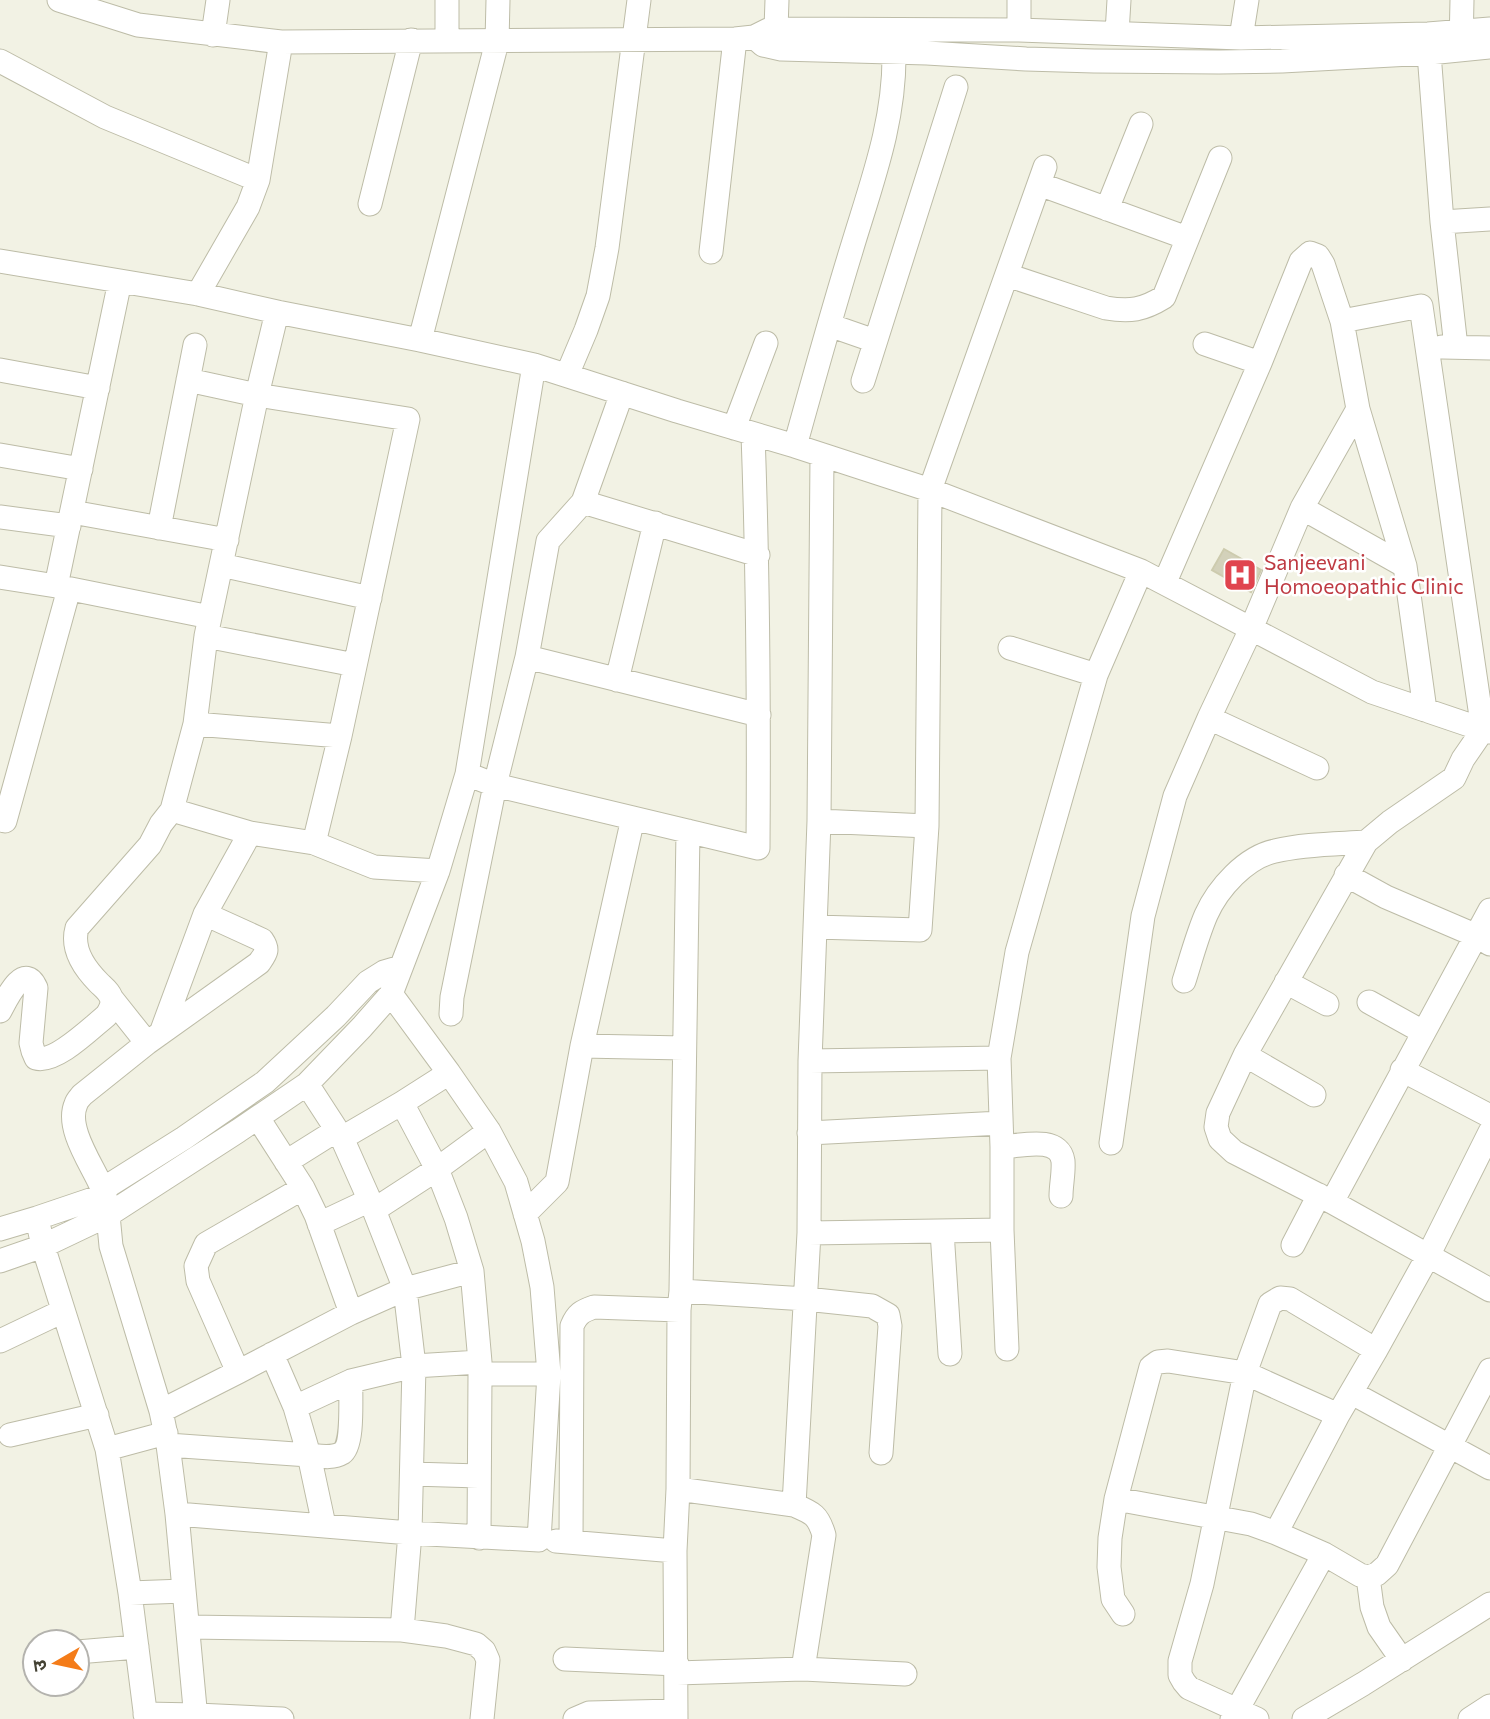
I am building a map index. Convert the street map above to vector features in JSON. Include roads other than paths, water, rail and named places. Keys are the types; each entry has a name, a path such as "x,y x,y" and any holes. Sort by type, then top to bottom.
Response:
{"street":[{"path":"59,0 138,25 281,42 744,38 776,29 1019,30 1428,43"},
{"path":"213,35 218,0"},
{"path":"447,0 447,41"},
{"path":"420,340 497,42 498,0"},
{"path":"566,375 598,296 607,248 639,0"},
{"path":"776,0 776,29"},
{"path":"1019,30 1020,0"},
{"path":"1117,33 1119,0"},
{"path":"1241,38 1247,0"},
{"path":"1461,40 1462,0"},
{"path":"744,38 781,49 927,52 1094,61 1219,62 1282,61 1461,40 1490,29"},
{"path":"712,252 744,38"},
{"path":"370,204 411,40"},
{"path":"1461,40 1490,47"},
{"path":"198,294 248,207 258,180 281,42"},
{"path":"1428,43 1442,222 1456,347"},
{"path":"795,446 828,325 884,142 894,78 894,53"},
{"path":"0,61 105,117 258,180"},
{"path":"863,381 956,87"},
{"path":"1107,209 1141,124"},
{"path":"1007,275 1105,308 1137,310 1150,306 1164,297 1220,158"},
{"path":"815,927 920,930 927,826 930,490 1042,176 1107,209 1187,238"},
{"path":"1442,222 1490,219"},
{"path":"1165,582 1301,261 1310,253 1318,256 1342,321 1358,409 1405,566 1426,710"},
{"path":"0,261 198,294 277,313 534,365 795,446 930,490 1141,571 1373,692 1487,731"},
{"path":"5,821 62,588 70,519 120,281"},
{"path":"1342,321 1421,306 1487,731 1463,759 1454,778 1366,842 1245,1055 1218,1114 1216,1127 1220,1139 1234,1152 1326,1199 1490,1290"},
{"path":"154,1038 96,981 76,952 74,938 77,928 150,845 172,810 195,724 208,627 277,313"},
{"path":"828,325 876,341"},
{"path":"467,774 495,785 758,848 758,555 744,431 766,343"},
{"path":"1205,344 1260,363"},
{"path":"159,528 195,345"},
{"path":"1428,346 1490,348"},
{"path":"0,1261 43,1246 105,1200 191,1147 230,1120 265,1082 391,994 438,871 467,774 534,365"},
{"path":"0,370 98,387"},
{"path":"188,380 257,395 408,419 340,737 314,844"},
{"path":"452,1014 452,997 495,785 527,657 548,541 583,502 622,393"},
{"path":"1111,1143 1143,916 1175,796 1251,629 1302,508 1358,409"},
{"path":"794,1504 808,1233 810,1061 818,821 822,455"},
{"path":"0,456 81,469"},
{"path":"583,502 758,555"},
{"path":"1302,508 1405,566"},
{"path":"0,517 70,519 159,528 227,540"},
{"path":"617,680 655,523"},
{"path":"221,565 370,598"},
{"path":"1007,1349 999,1058 1017,952 1096,675 1141,571"},
{"path":"0,577 62,588 355,665"},
{"path":"1010,648 1096,675"},
{"path":"527,657 759,715"},
{"path":"1209,718 1317,768"},
{"path":"195,724 340,737"},
{"path":"172,810 250,833 314,844 374,867 438,871"},
{"path":"525,1214 557,1182 582,1046 633,818"},
{"path":"818,821 927,826"},
{"path":"575,1719 589,1713 676,1715 675,1551 688,831"},
{"path":"154,1038 205,914 250,833"},
{"path":"1184,981 1206,913 1241,868 1273,851 1366,842"},
{"path":"1346,875 1386,897 1483,940"},
{"path":"1293,1245 1326,1199 1423,1032 1483,940 1490,910"},
{"path":"197,1717 177,1514 165,1429 111,1246 105,1200 75,1131 74,1114 82,1095 154,1038 260,963 266,953 262,940 205,914"},
{"path":"230,1120 258,1118 307,1084 375,976 401,967"},
{"path":"0,1011 16,983 21,979 33,982 36,988 31,1042 36,1058 41,1060 56,1055 106,1017 112,999"},
{"path":"1286,982 1327,1004"},
{"path":"391,994 489,1131 516,1182 533,1241 542,1287 549,1374 555,1541"},
{"path":"1369,1002 1423,1032"},
{"path":"582,1046 684,1048"},
{"path":"1245,1055 1314,1095"},
{"path":"810,1061 999,1058"},
{"path":"1402,1070 1490,1116"},
{"path":"286,1162 402,1103 449,1073"},
{"path":"307,1084 339,1134 372,1205 405,1289 414,1366 410,1533 402,1630"},
{"path":"402,1103 437,1169 472,1271 480,1368 479,1538"},
{"path":"258,1118 303,1188 351,1313"},
{"path":"809,1133 1001,1123"},
{"path":"319,1224 372,1205 437,1169 489,1131"},
{"path":"1276,1533 1338,1415 1428,1256 1490,1132"},
{"path":"1002,1147 1045,1144 1058,1150 1063,1160 1061,1196"},
{"path":"238,1372 198,1281 196,1266 206,1244 303,1188"},
{"path":"0,1229 105,1200"},
{"path":"37,1219 43,1246 107,1449 130,1593 145,1717 282,1719"},
{"path":"808,1233 1002,1230"},
{"path":"942,1231 950,1354"},
{"path":"107,1449 165,1429 238,1372 351,1313 405,1289 472,1271"},
{"path":"1324,1554 1242,1716 1189,1688 1181,1675 1180,1661 1202,1584 1245,1373 1270,1304 1280,1298 1290,1299 1376,1350"},
{"path":"555,1541 572,1326 577,1315 594,1307 680,1301 806,1299 872,1306 888,1315 890,1326 881,1453"},
{"path":"0,1341 64,1311"},
{"path":"272,1354 295,1407 309,1455 324,1525"},
{"path":"1123,1614 1113,1599 1109,1567 1110,1538 1116,1499 1150,1367 1158,1362 1168,1361 1245,1373 1338,1415"},
{"path":"295,1407 351,1381 414,1366 549,1374"},
{"path":"1116,1499 1251,1524 1324,1554 1360,1575 1368,1577 1377,1574 1387,1565 1490,1370"},
{"path":"165,1429 333,1457 346,1449 349,1438 351,1381"},
{"path":"1352,1392 1490,1468"},
{"path":"10,1435 97,1415"},
{"path":"796,1466 818,1504 816,1516"},
{"path":"412,1474 479,1476"},
{"path":"678,1489 794,1504 810,1511 820,1520 824,1535 803,1669"},
{"path":"177,1514 675,1551"},
{"path":"1368,1577 1371,1607 1379,1627 1402,1660"},
{"path":"130,1593 184,1591"},
{"path":"1304,1719 1490,1604"},
{"path":"189,1627 402,1630 476,1643 488,1660 482,1719"},
{"path":"91,1651 137,1647"},
{"path":"565,1659 677,1669 803,1669 905,1674"},
{"path":"1470,1719 1490,1706"}],"place":[{"name":"Sanjeevani Homoeopathic Clinic","path":"1240,575"}]}
